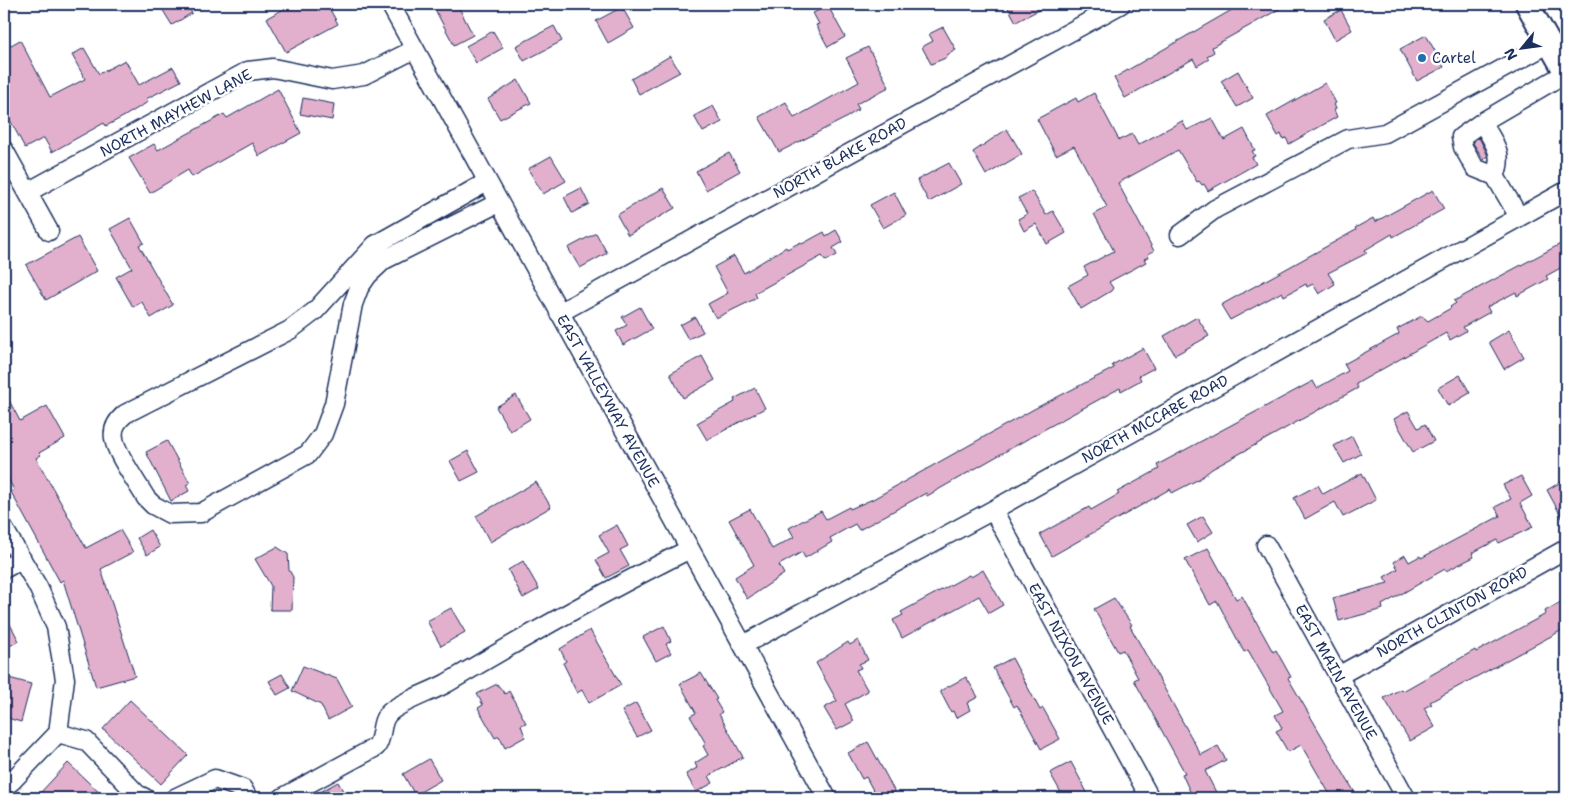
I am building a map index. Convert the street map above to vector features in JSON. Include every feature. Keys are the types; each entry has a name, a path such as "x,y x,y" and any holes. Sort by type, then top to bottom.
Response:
{"main road":[{"path":"1528,4 1566,73"}],"street":[{"name":"EAST VALLEYWAY AVENUE","path":"390,4 558,313 827,798"},
{"name":"NORTH BLAKE ROAD","path":"558,313 1121,4"},
{"path":"1180,235 1215,209 1348,138 1385,133 1550,43"},
{"name":"NORTH MAYHEW LANE","path":"28,192 248,71 273,68 332,80 364,75 415,49"},
{"path":"1519,217 1495,176 1475,168 1463,147 1461,137 1482,122 1566,73"},
{"path":"1482,122 1500,156 1500,166 1495,176"},
{"path":"4,150 48,231"},
{"path":"487,182 375,245 315,311 290,330 125,414 118,420 114,428 115,442 146,498 152,505 170,514 201,513 308,454 323,434 331,412 353,304 359,288 368,275 384,260 408,246 498,203"},
{"name":"NORTH MCCABE ROAD","path":"743,645 993,510 1566,191"},
{"name":"EAST NIXON AVENUE","path":"993,510 1150,798"},
{"path":"4,529 22,559 56,627 65,679 58,733 4,787"},
{"name":"EAST MAIN AVENUE","path":"1266,545 1406,798"},
{"path":"282,798 376,747 380,741 384,718 391,711 437,689 548,624 690,549"},
{"name":"NORTH CLINTON ROAD","path":"1338,676 1566,549"},
{"path":"4,569 22,559"},
{"path":"58,733 86,741 137,794 145,798"},
{"path":"175,798 214,778 246,794"}],"building":[{"path":"159,4 186,4 192,13 172,25"},
{"path":"293,4 327,4 338,24 286,52 267,18"},
{"path":"432,4 457,4 473,35 454,45"},
{"path":"1006,4 1050,4 1016,22"},
{"path":"1242,4 1288,4 1212,47 1214,52 1207,56 1209,59 1197,66 1193,59 1125,98 1114,78"},
{"path":"828,6 845,37 828,47 816,25 819,24 813,13"},
{"path":"622,7 634,28 608,43 596,21"},
{"path":"1341,10 1352,30 1335,40 1324,19"},
{"path":"554,26 562,41 524,61 516,46"},
{"path":"943,27 956,50 947,55 948,57 931,64 922,47 933,41 929,34"},
{"path":"493,31 503,48 476,63 466,46"},
{"name":"Cartel","path":"1426,35 1444,67 1417,81 1400,49"},
{"path":"20,40 50,97 85,79 72,55 84,48 99,74 125,60 139,85 173,67 181,81 146,99 148,102 123,117 106,126 104,123 52,152 44,138 25,148 4,109 4,49"},
{"path":"868,47 889,87 856,104 859,109 844,119 779,152 759,117 786,102 794,118 859,82 846,58"},
{"path":"670,56 680,72 639,94 631,79"},
{"path":"1238,71 1253,98 1237,107 1221,81"},
{"path":"518,80 531,103 500,119 488,99"},
{"path":"1325,83 1336,103 1334,104 1336,109 1334,110 1337,117 1289,144 1286,138 1283,139 1281,134 1278,136 1267,116"},
{"path":"278,89 301,133 259,156 252,143 192,177 188,170 150,193 129,158 154,144 158,150 224,114 227,118"},
{"path":"1094,93 1119,140 1132,134 1138,145 1182,121 1187,130 1212,118 1224,140 1244,129 1255,150 1252,151 1255,156 1252,157 1256,164 1208,191 1204,184 1202,185 1199,181 1197,182 1178,150 1118,183 1154,251 1148,254 1149,257 1144,259 1146,262 1109,282 1113,288 1111,291 1081,309 1068,286 1088,275 1084,267 1114,251 1094,214 1107,207 1074,146 1056,155 1037,119 1076,98 1078,102"},
{"path":"303,98 334,104 332,120 300,114"},
{"path":"713,106 722,122 703,132 694,116"},
{"path":"1007,129 1022,154 986,175 973,152"},
{"path":"1479,137 1488,156 1484,160 1473,143"},
{"path":"729,153 740,171 706,190 696,171"},
{"path":"551,156 566,181 543,194 528,169"},
{"path":"949,163 961,184 929,202 917,180"},
{"path":"581,188 589,204 572,213 564,197"},
{"path":"663,188 675,208 628,235 617,215"},
{"path":"1433,190 1444,209 1393,237 1392,234 1365,250 1367,253 1328,273 1335,284 1319,294 1313,284 1307,287 1306,284 1284,296 1282,292 1230,320 1221,305 1356,230 1355,228 1373,218 1375,222"},
{"path":"1032,191 1046,215 1053,211 1066,233 1047,244 1036,224 1024,231 1018,219 1027,214 1018,198"},
{"path":"894,192 906,215 883,228 870,205"},
{"path":"130,218 144,243 139,245 173,305 151,318 142,302 133,307 116,277 132,268 110,229"},
{"path":"836,230 843,242 833,248 837,255 826,261 822,256 755,293 757,298 716,318 708,304 728,293 714,267 734,256 744,273 786,247 787,249 801,242 802,244 824,232 826,236"},
{"path":"596,233 607,253 580,268 568,248"},
{"path":"78,237 97,271 46,300 26,265"},
{"path":"1566,241 1566,265 1546,276 1548,279 1517,296 1516,292 1487,307 1490,312 1463,327 1466,331 1450,340 1446,333 1356,384 1358,388 1212,469 1199,479 1172,493 1170,489 1052,556 1040,534 1089,507 1091,510 1119,494 1117,492 1159,469 1157,465 1313,381 1317,388 1348,371 1344,364 1399,334 1397,329 1422,316 1428,321 1451,308 1456,303 1454,301"},
{"path":"640,307 652,329 623,345 616,331 627,325 622,317"},
{"path":"695,317 703,332 688,339 680,325"},
{"path":"1197,317 1209,336 1175,355 1164,336"},
{"path":"1509,330 1524,357 1504,369 1489,342"},
{"path":"1143,348 1154,368 1139,376 1141,380 1121,391 1120,388 927,496 926,493 859,530 855,524 830,538 832,542 805,558 802,552 779,565 784,574 747,599 735,577 754,565 729,520 750,509 772,549 794,537 789,528 821,511 826,519 849,507 850,509 873,499 1034,409 1114,368 1112,365"},
{"path":"702,356 715,380 683,398 670,374"},
{"path":"1460,375 1470,393 1448,406 1438,388"},
{"path":"755,388 765,408 707,440 697,423 735,402 734,399"},
{"path":"4,391 20,421 47,406 65,438 39,453 41,455 36,458 86,548 120,530 133,552 101,569 135,676 96,687 63,580 60,582 11,492 14,490 4,471"},
{"path":"516,395 530,419 510,431 496,407"},
{"path":"1408,411 1418,428 1425,424 1434,441 1413,452 1394,419"},
{"path":"1352,436 1361,454 1344,463 1334,446"},
{"path":"167,441 190,483 186,485 189,491 171,501 146,452"},
{"path":"468,451 479,472 461,481 450,461"},
{"path":"1362,473 1376,500 1343,517 1335,502 1305,519 1294,498 1318,485 1323,494"},
{"path":"1521,476 1532,496 1520,503 1533,527 1499,543 1497,540 1472,553 1474,557 1446,571 1445,569 1382,605 1383,609 1339,621 1333,598 1388,583 1384,577 1398,569 1394,562 1405,555 1409,562 1420,556 1421,558 1500,516 1495,507 1511,499 1503,485"},
{"path":"1566,479 1566,525 1547,490"},
{"path":"536,482 551,507 490,542 476,516"},
{"path":"1203,516 1213,532 1197,542 1187,525"},
{"path":"617,525 628,546 620,550 629,566 606,578 596,560 609,553 599,535"},
{"path":"150,530 160,547 147,555 137,538"},
{"path":"277,547 288,554 289,570 293,577 292,610 270,610 271,586 255,559"},
{"path":"1208,548 1236,599 1242,596 1273,652 1276,650 1291,677 1288,678 1358,798 1332,798 1301,745 1288,752 1276,731 1282,728 1275,715 1283,711 1248,650 1244,652 1217,601 1210,605 1185,560"},
{"path":"523,561 539,589 523,598 508,570"},
{"path":"983,570 1003,605 989,613 979,596 902,638 893,620 903,615 901,612 969,575 971,577"},
{"path":"1114,598 1132,625 1130,626 1201,755 1218,746 1226,760 1205,771 1219,798 1193,798 1182,774 1185,773 1134,680 1138,678 1123,650 1118,652 1094,609"},
{"path":"1566,599 1566,628 1430,702 1432,704 1424,708 1435,727 1410,741 1384,698 1401,689 1403,691 1475,650 1476,652 1546,614 1545,611"},
{"path":"451,608 465,632 441,646 427,621"},
{"path":"4,613 19,641 4,649"},
{"path":"664,626 671,641 666,644 671,653 656,661 643,637"},
{"path":"590,630 621,685 589,703 582,690 577,693 563,663 566,661 560,649"},
{"path":"858,640 868,660 859,664 861,668 856,670 868,691 845,704 854,721 837,730 824,708 837,701 816,663 848,642 850,645"},
{"path":"1012,658 1040,710 1043,708 1060,739 1041,749 1017,705 1014,707 993,668"},
{"path":"303,666 337,679 352,707 328,720 321,705 292,691"},
{"path":"701,673 717,699 715,700 722,712 719,714 743,757 709,776 713,783 696,792 686,774 697,768 695,763 708,755 703,746 706,744 690,716 696,713 680,684"},
{"path":"282,674 290,688 277,695 269,681"},
{"path":"966,677 978,697 967,703 970,710 956,718 940,691"},
{"path":"9,678 31,684 21,722 4,717 4,688 7,689"},
{"path":"497,684 505,694 509,691 526,723 521,725 525,737 505,748 499,736 495,738 478,708 483,705 477,694"},
{"path":"130,700 188,755 161,784 103,729"},
{"path":"636,703 651,730 637,737 622,711"},
{"path":"868,742 898,798 877,798 866,777 862,779 848,753"},
{"path":"429,759 441,780 415,795 403,774"},
{"path":"1071,762 1090,798 1064,798 1050,773"},
{"path":"68,763 105,798 48,798 41,792"},
{"path":"338,782 347,798 309,798"}],"place":[{"name":"Cartel","path":"1422,58"}]}
